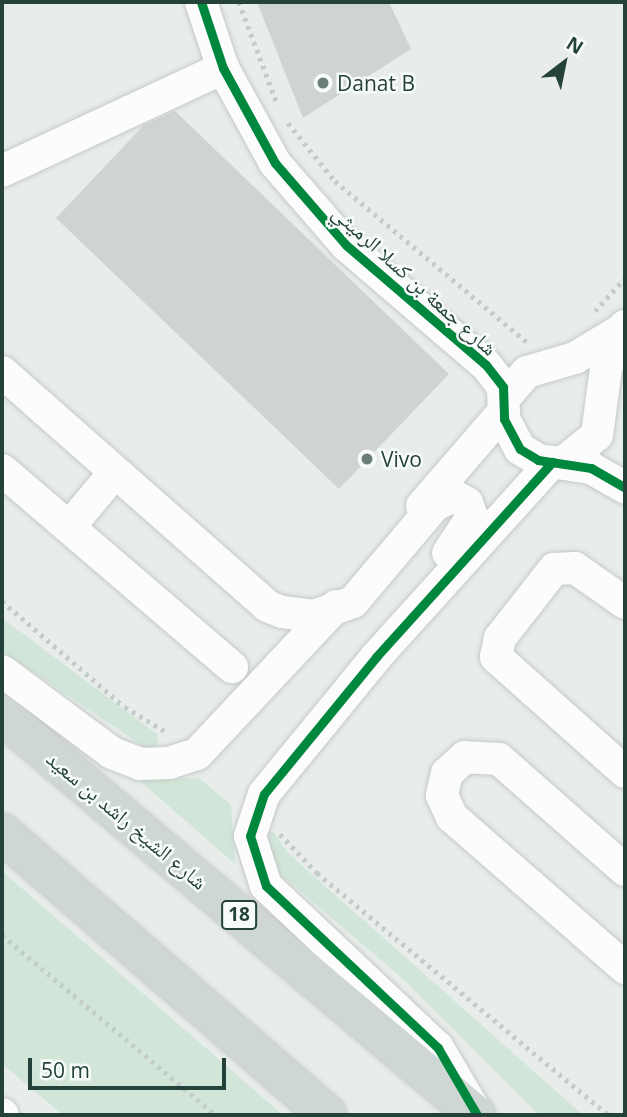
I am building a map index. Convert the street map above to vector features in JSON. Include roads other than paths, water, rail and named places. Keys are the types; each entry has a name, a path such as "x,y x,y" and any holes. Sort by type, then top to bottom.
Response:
{"main road":[{"name":"شارع الشيخ راشد بن سعيد","path":"2,715 477,1115"},
{"path":"2,833 327,1115"}],"street":[{"name":"شارع جمعة بن كسلا الرميثي","path":"201,2 223,68 275,163 308,206 466,343 505,404 520,449 559,461 625,488"},
{"path":"2,171 223,68"},
{"path":"2,671 125,760 154,765 197,754 330,612 505,404 527,372 575,358 624,327"},
{"path":"477,1115 438,1048 266,886 251,849 256,810 376,657 559,461 597,435 603,378 624,327"},
{"path":"2,372 267,606 298,615 330,612 353,602 440,500 454,496 467,503 470,524 396,619 376,657"},
{"path":"2,470 232,667"},
{"path":"70,526 115,472"},
{"path":"625,603 575,568 554,569 500,638 496,657 625,772"},
{"path":"267,606 279,669"},
{"path":"625,870 499,759 465,757 447,773 442,795 452,817 625,968"}],"place":[{"name":"Danat B","path":"323,83"},
{"name":"Vivo","path":"367,459"}]}
